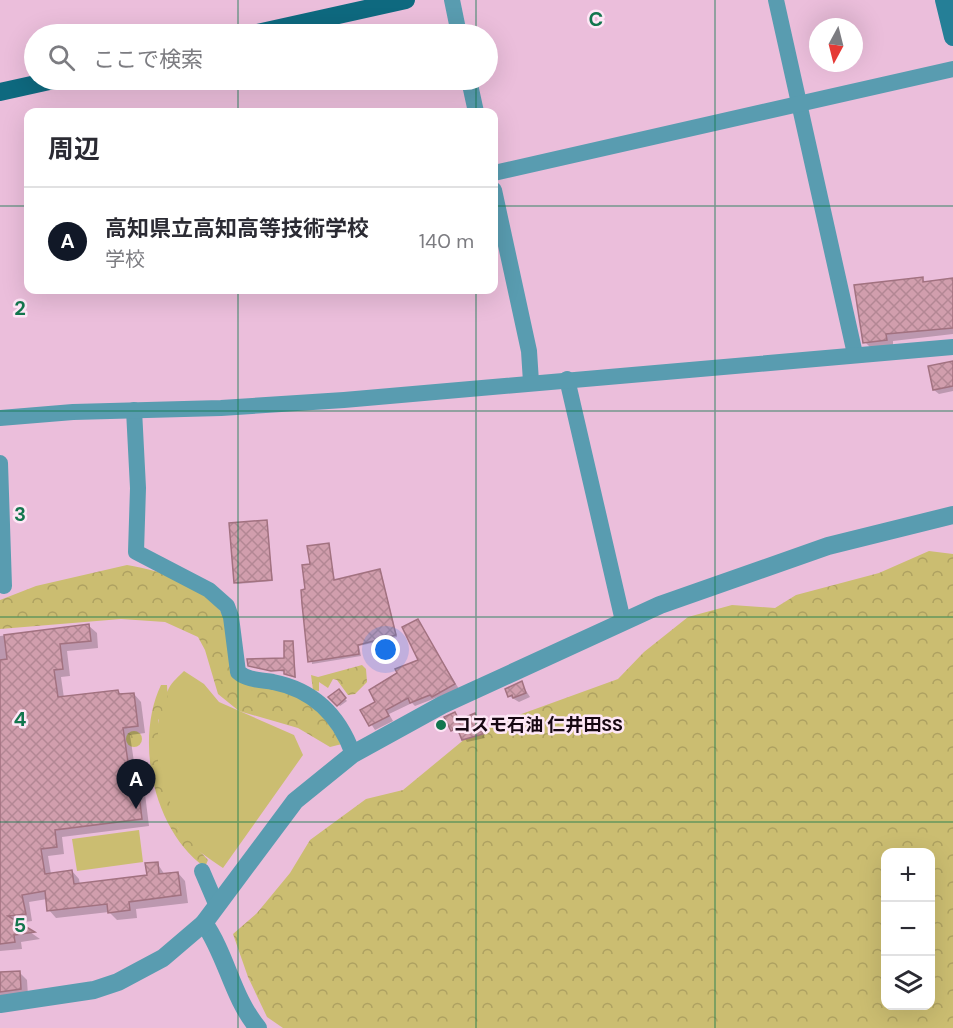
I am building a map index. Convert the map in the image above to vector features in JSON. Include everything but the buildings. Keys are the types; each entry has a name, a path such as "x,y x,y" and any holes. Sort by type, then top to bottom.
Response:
{"main road":[{"path":"298,24 406,0"},
{"path":"944,0 953,37"},
{"path":"0,92 24,87"}],"street":[{"path":"452,0 457,24"},
{"path":"776,0 855,354"},
{"path":"498,172 953,69"},
{"path":"471,90 475,108"},
{"path":"498,208 529,351 531,382"},
{"path":"0,418 32,414 344,400 953,346"},
{"path":"567,379 623,621"},
{"path":"134,411 138,488 136,552 220,598 231,617 238,672 246,678 286,685 308,693 333,719 353,754"},
{"path":"0,463 4,586"},
{"path":"0,1004 70,995 118,982 163,958 204,923 296,801 353,754 442,705 623,621 828,546 953,515"},
{"path":"202,871 217,906"},
{"path":"204,923 214,938 241,1003 258,1028"}],"green space":[{"path":"929,551 953,554 953,1028 283,1028 267,1017 248,977 233,934 257,913 290,873 310,840 366,799 403,790 466,738 516,716 618,679 644,652 688,617 732,605 775,608 796,595 879,573"},
{"path":"127,565 171,576 200,590 221,611 229,630 232,672 315,704 342,744 330,747 298,728 239,711 218,694 205,650 198,637 165,622 121,619 0,629 0,600 36,586"},
{"path":"362,665 366,669 367,682 355,694 348,695 337,680 333,679 328,688 319,682 319,691 313,690 311,675 318,677"},
{"path":"184,671 204,684 219,702 294,735 303,755 223,868 197,849 183,835 166,803 161,784 158,764 158,723 162,704 169,688"},
{"path":"161,685 167,685 168,702 162,706 163,715 158,720 158,764 178,828 208,860 205,867 187,851 173,832 154,784 149,732 153,707"},
{"path":"131,731 137,731 142,739 140,745 131,747 126,742 126,736"},
{"path":"139,830 143,862 77,871 72,839"}],"place":[{"name":"コスモ石油 仁井田SS","path":"441,725"},
{"name":"高知県立高知高等技術学校","path":"136,809"}]}
